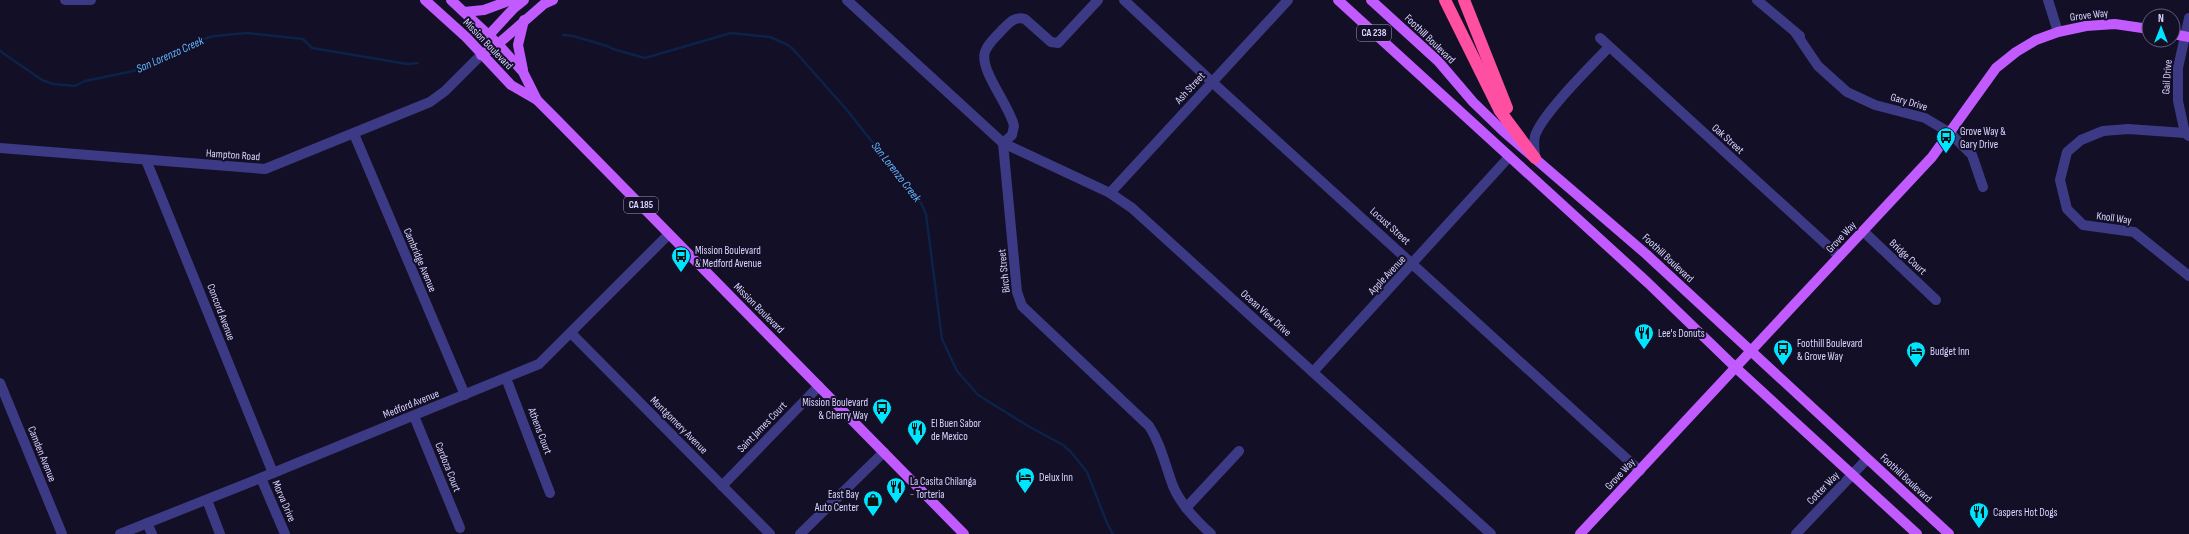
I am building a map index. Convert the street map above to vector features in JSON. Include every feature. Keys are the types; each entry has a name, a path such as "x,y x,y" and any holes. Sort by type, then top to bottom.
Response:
{"highway":[{"path":"1445,0 1500,110 1535,158"},
{"path":"1466,3 1505,104 1535,158"}],"main road":[{"name":"Mission Boulevard","path":"426,0 466,37 511,85 537,100 964,534"},
{"name":"Mission Boulevard","path":"451,0 498,44 523,72 537,100"},
{"path":"464,12 484,10 511,0"},
{"path":"481,54 488,36 514,8 524,0"},
{"path":"481,54 498,44 524,20 544,4 553,0"},
{"name":"CA 238","path":"1338,0 1509,157"},
{"name":"Foothill Boulevard","path":"1371,0 1438,61 1484,114 1644,253 1949,534"},
{"path":"523,72 518,45 524,20"},
{"name":"Grove Way","path":"1580,534 1640,471 1694,410 1932,157 1996,68 2022,48 2036,40 2058,32 2115,24 2141,28"},
{"path":"1509,157 1648,283 1735,367 1917,534"}],"street":[{"path":"65,0 91,0"},
{"path":"847,0 1003,143 1012,135 1014,126 986,67 984,56 988,46 1012,20 1021,18 1025,19 1051,42 1058,43 1098,0"},
{"name":"Locust Street","path":"1124,0 1212,82 1413,263 1640,471"},
{"name":"Ash Street","path":"1110,193 1288,0"},
{"name":"Gary Drive","path":"1757,0 1810,46 1825,74 1847,92 1875,105 1925,118 1950,133 1972,155 1983,187"},
{"path":"2048,0 2058,32"},
{"name":"Gail Drive","path":"2187,134 2178,101 2178,75 2187,37 2189,18"},
{"name":"Oak Street","path":"1600,38 1839,256"},
{"path":"1535,158 1534,141 1540,126 1565,94 1609,47"},
{"name":"Hampton Road","path":"0,148 265,169 430,102 445,91 481,54"},
{"name":"Knoll Way","path":"2187,134 2128,129 2103,131 2081,140 2067,152 2060,180 2067,209 2083,225 2134,232 2189,276"},
{"name":"Cambridge Avenue","path":"354,134 465,395"},
{"name":"Ocean View Drive","path":"1003,143 1110,193 1132,208 1491,534"},
{"name":"Birch Street","path":"1003,143 1019,300 1027,312 1149,426 1160,446 1174,487 1186,508 1212,534"},
{"name":"Apple Avenue","path":"1313,372 1509,157"},
{"name":"Concord Avenue","path":"146,160 273,473"},
{"name":"Bridge Court","path":"1863,231 1936,300"},
{"name":"Medford Avenue","path":"120,534 207,500 539,364 669,234"},
{"name":"Montgomery Avenue","path":"571,333 770,534"},
{"name":"Athens Court","path":"506,378 550,492"},
{"name":"Camden Avenue","path":"0,383 62,534"},
{"name":"Saint James Court","path":"722,486 819,386"},
{"name":"Cardoza Court","path":"414,416 460,528"},
{"path":"1186,508 1239,451"},
{"path":"800,534 884,452"},
{"name":"Cotter Way","path":"1796,534 1867,459"},
{"name":"Morva Drive","path":"261,478 286,534"},
{"path":"207,500 220,534"},
{"path":"148,523 152,534"}],"waterway":[{"name":"San Lorenzo Creek","path":"0,51 42,80 53,84 75,86 85,81 143,69 199,40 215,36 247,33 303,39 312,48 407,64 418,63"},
{"name":"San Lorenzo Creek","path":"563,35 573,36 645,58 731,33 770,37 792,48 846,109 921,203 926,214 942,339 957,371 978,395 1028,426 1063,445 1071,452 1087,472 1107,523 1113,534"}],"place":[{"name":"Grove Way & Gary Drive","path":"1946,154"},
{"name":"Mission Boulevard & Medford Avenue","path":"681,273"},
{"name":"Lee's Donuts","path":"1644,350"},
{"name":"Foothill Boulevard & Grove Way","path":"1783,366"},
{"name":"Budget Inn","path":"1916,368"},
{"name":"Mission Boulevard & Cherry Way","path":"882,425"},
{"name":"El Buen Sabor de Mexico","path":"917,446"},
{"name":"Delux Inn","path":"1025,494"},
{"name":"La Casita Chilanga - Torteria","path":"896,504"},
{"name":"East Bay Auto Center","path":"873,517"},
{"name":"Caspers Hot Dogs","path":"1979,529"}]}
